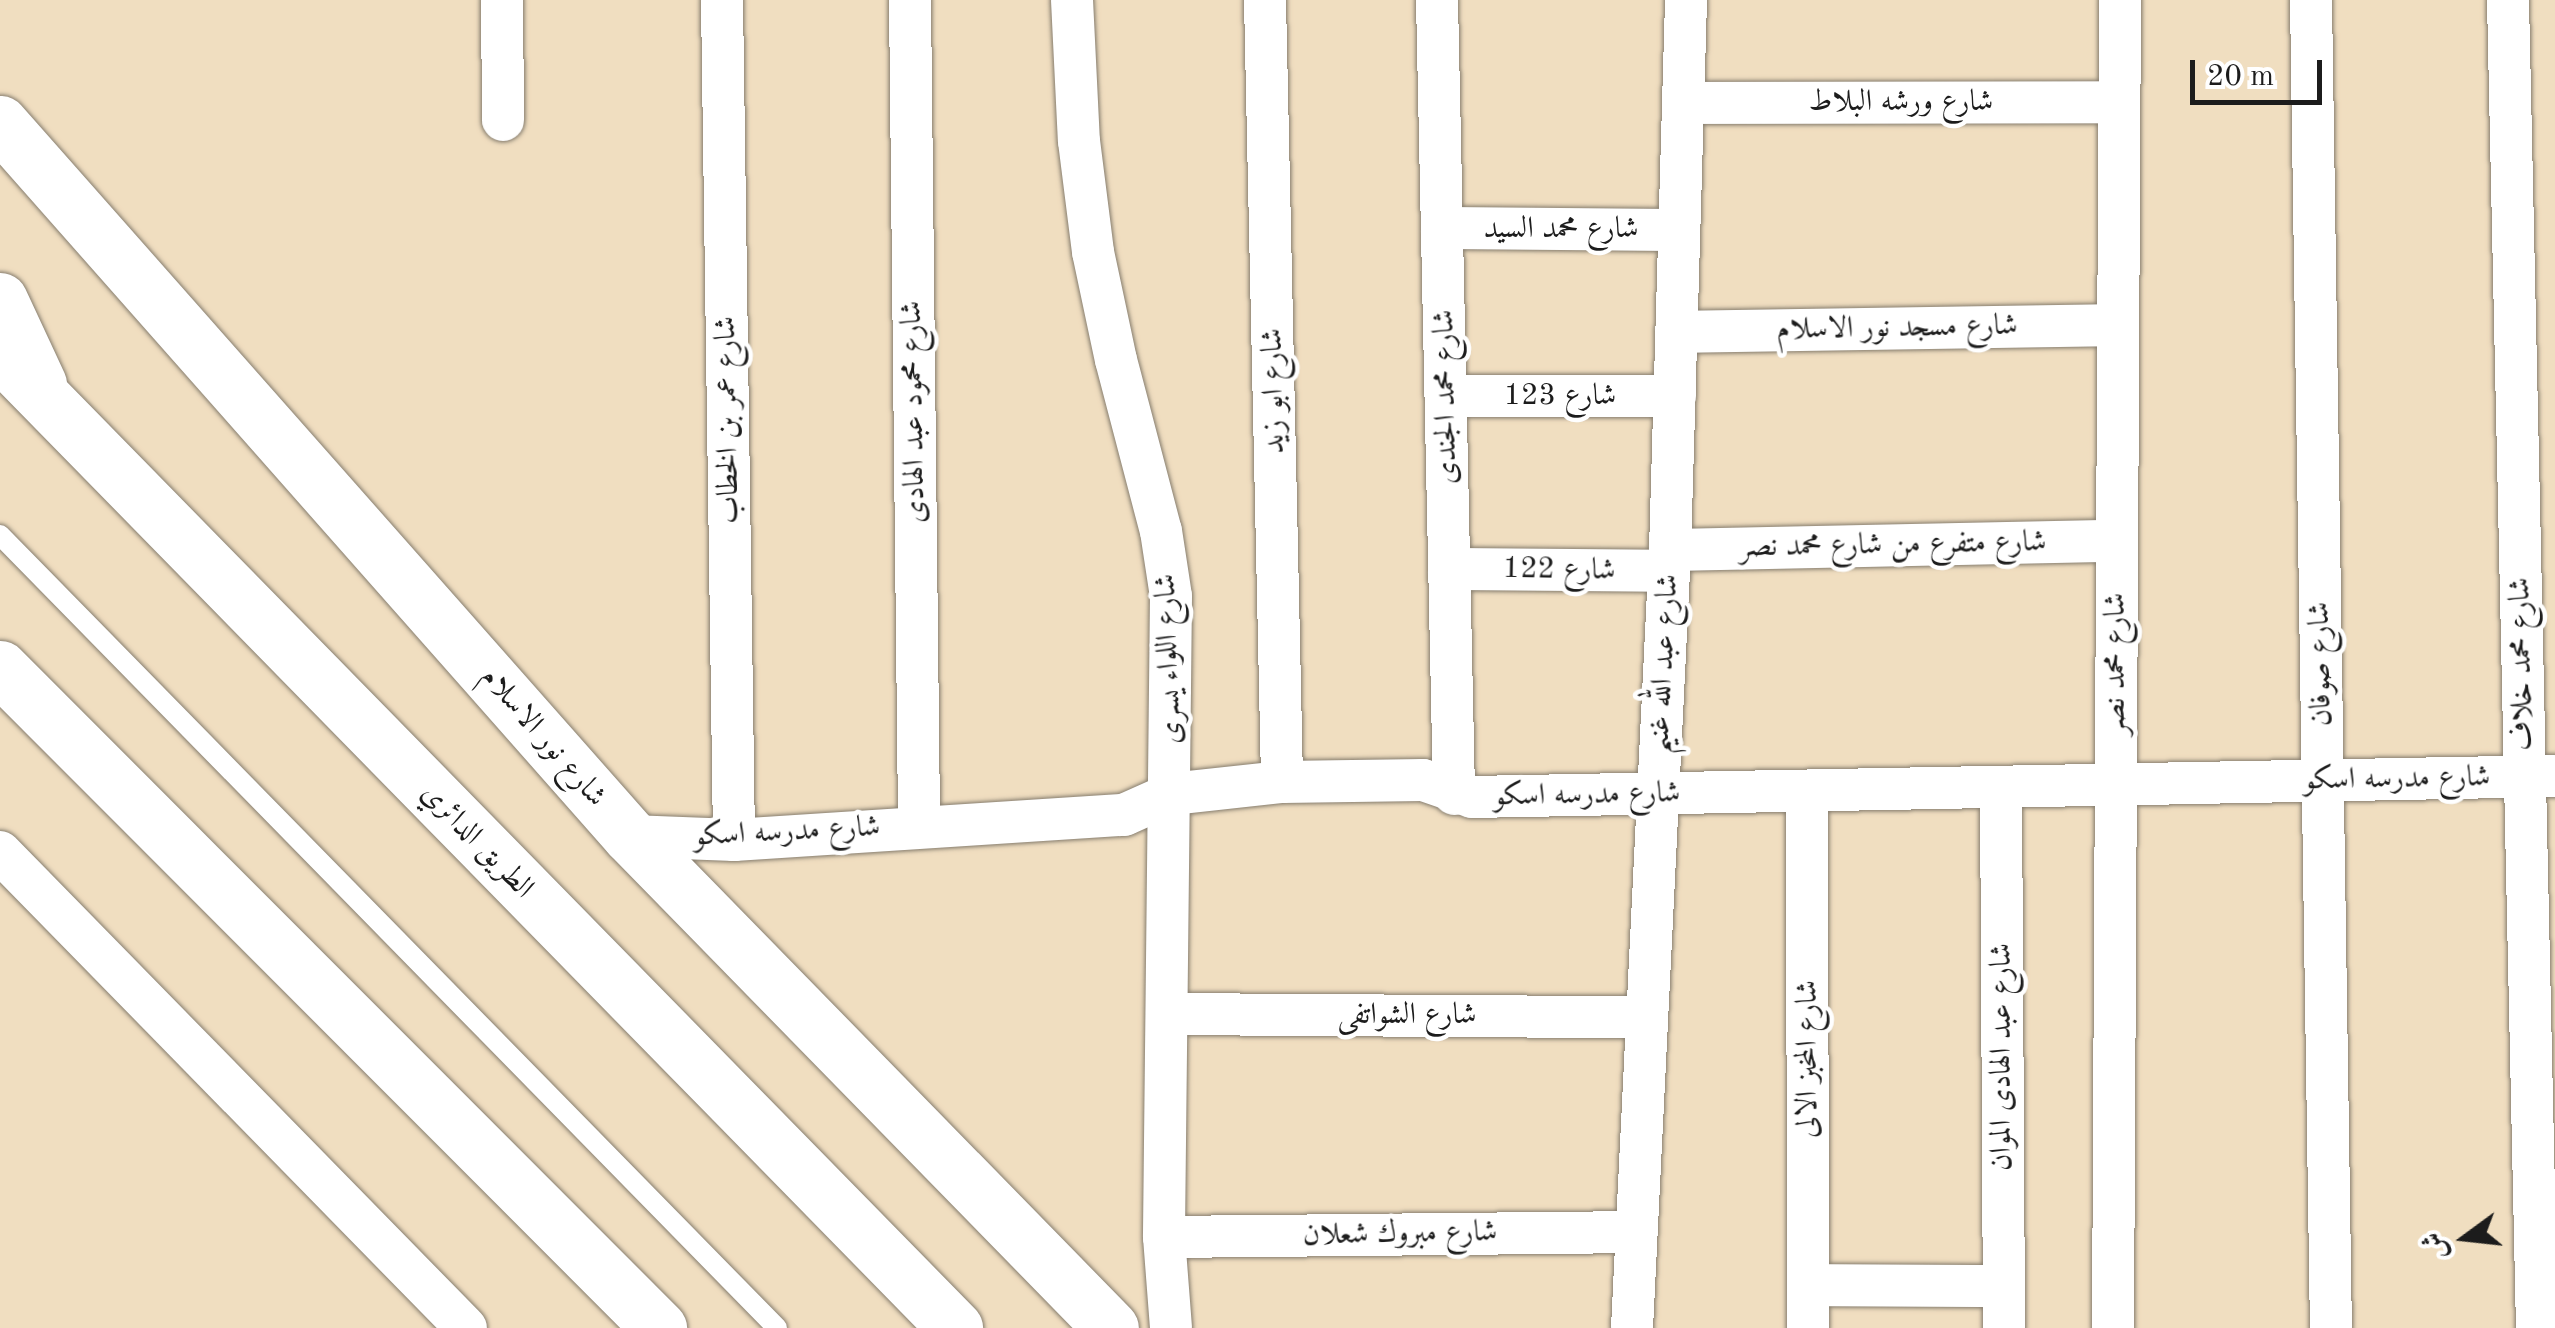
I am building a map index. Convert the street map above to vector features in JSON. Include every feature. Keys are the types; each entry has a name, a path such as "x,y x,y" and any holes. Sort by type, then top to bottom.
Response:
{"main road":[{"name":"شارع نور الاسلام","path":"0,123 630,836 1110,1328"},
{"path":"0,300 48,405"},
{"name":"الطريق الدائري","path":"0,353 955,1328"},
{"path":"0,668 658,1328"}],"street":[{"path":"502,0 503,120"},
{"name":"شارع عمر بن الخطاب","path":"722,0 734,840"},
{"name":"شارع محمود عبد الهادى","path":"910,0 918,825"},
{"name":"شارع اللواء يسرى","path":"1072,0 1079,142 1094,252 1116,360 1162,531 1171,596 1164,1237 1172,1328"},
{"name":"شارع ابو زيد","path":"1265,0 1282,782"},
{"name":"شارع محمد الجندى","path":"1437,0 1454,794"},
{"name":"شارع عبد الله غنيم","path":"1632,1328 1670,561 1686,0"},
{"name":"شارع محمد نصر","path":"2113,1328 2120,0"},
{"name":"شارع صوفان","path":"2311,0 2331,1328"},
{"name":"شارع محمد خلاف","path":"2508,0 2540,777 2537,1328"},
{"name":"شارع ورشه البلاط","path":"1683,103 2119,102"},
{"name":"شارع محمد السيد","path":"1442,228 1679,230"},
{"name":"شارع مسجد نور الاسلام","path":"1676,332 2118,325"},
{"name":"شارع 123","path":"1446,396 1675,396"},
{"name":"شارع متفرع من شارع محمد نصر","path":"1670,561 2117,540"},
{"name":"شارع 122","path":"1449,570 1670,561"},
{"name":"شارع مدرسه اسكو","path":"630,836 734,840 918,825 1124,815 1171,794 1282,782 1424,780 1443,785 1454,794 1658,794 2540,777"},
{"name":"شارع عبد الهادى الموان","path":"2001,787 2004,1328"},
{"name":"شارع المخبز الالى","path":"1807,790 1808,1328"},
{"path":"0,852 466,1328"},
{"name":"شارع الشواتفى","path":"1168,1014 1648,1017"},
{"name":"شارع مبروك شعلان","path":"1164,1237 1636,1232"},
{"path":"1808,1285 2004,1286"}],"lane":[{"path":"0,534 777,1328"}]}
